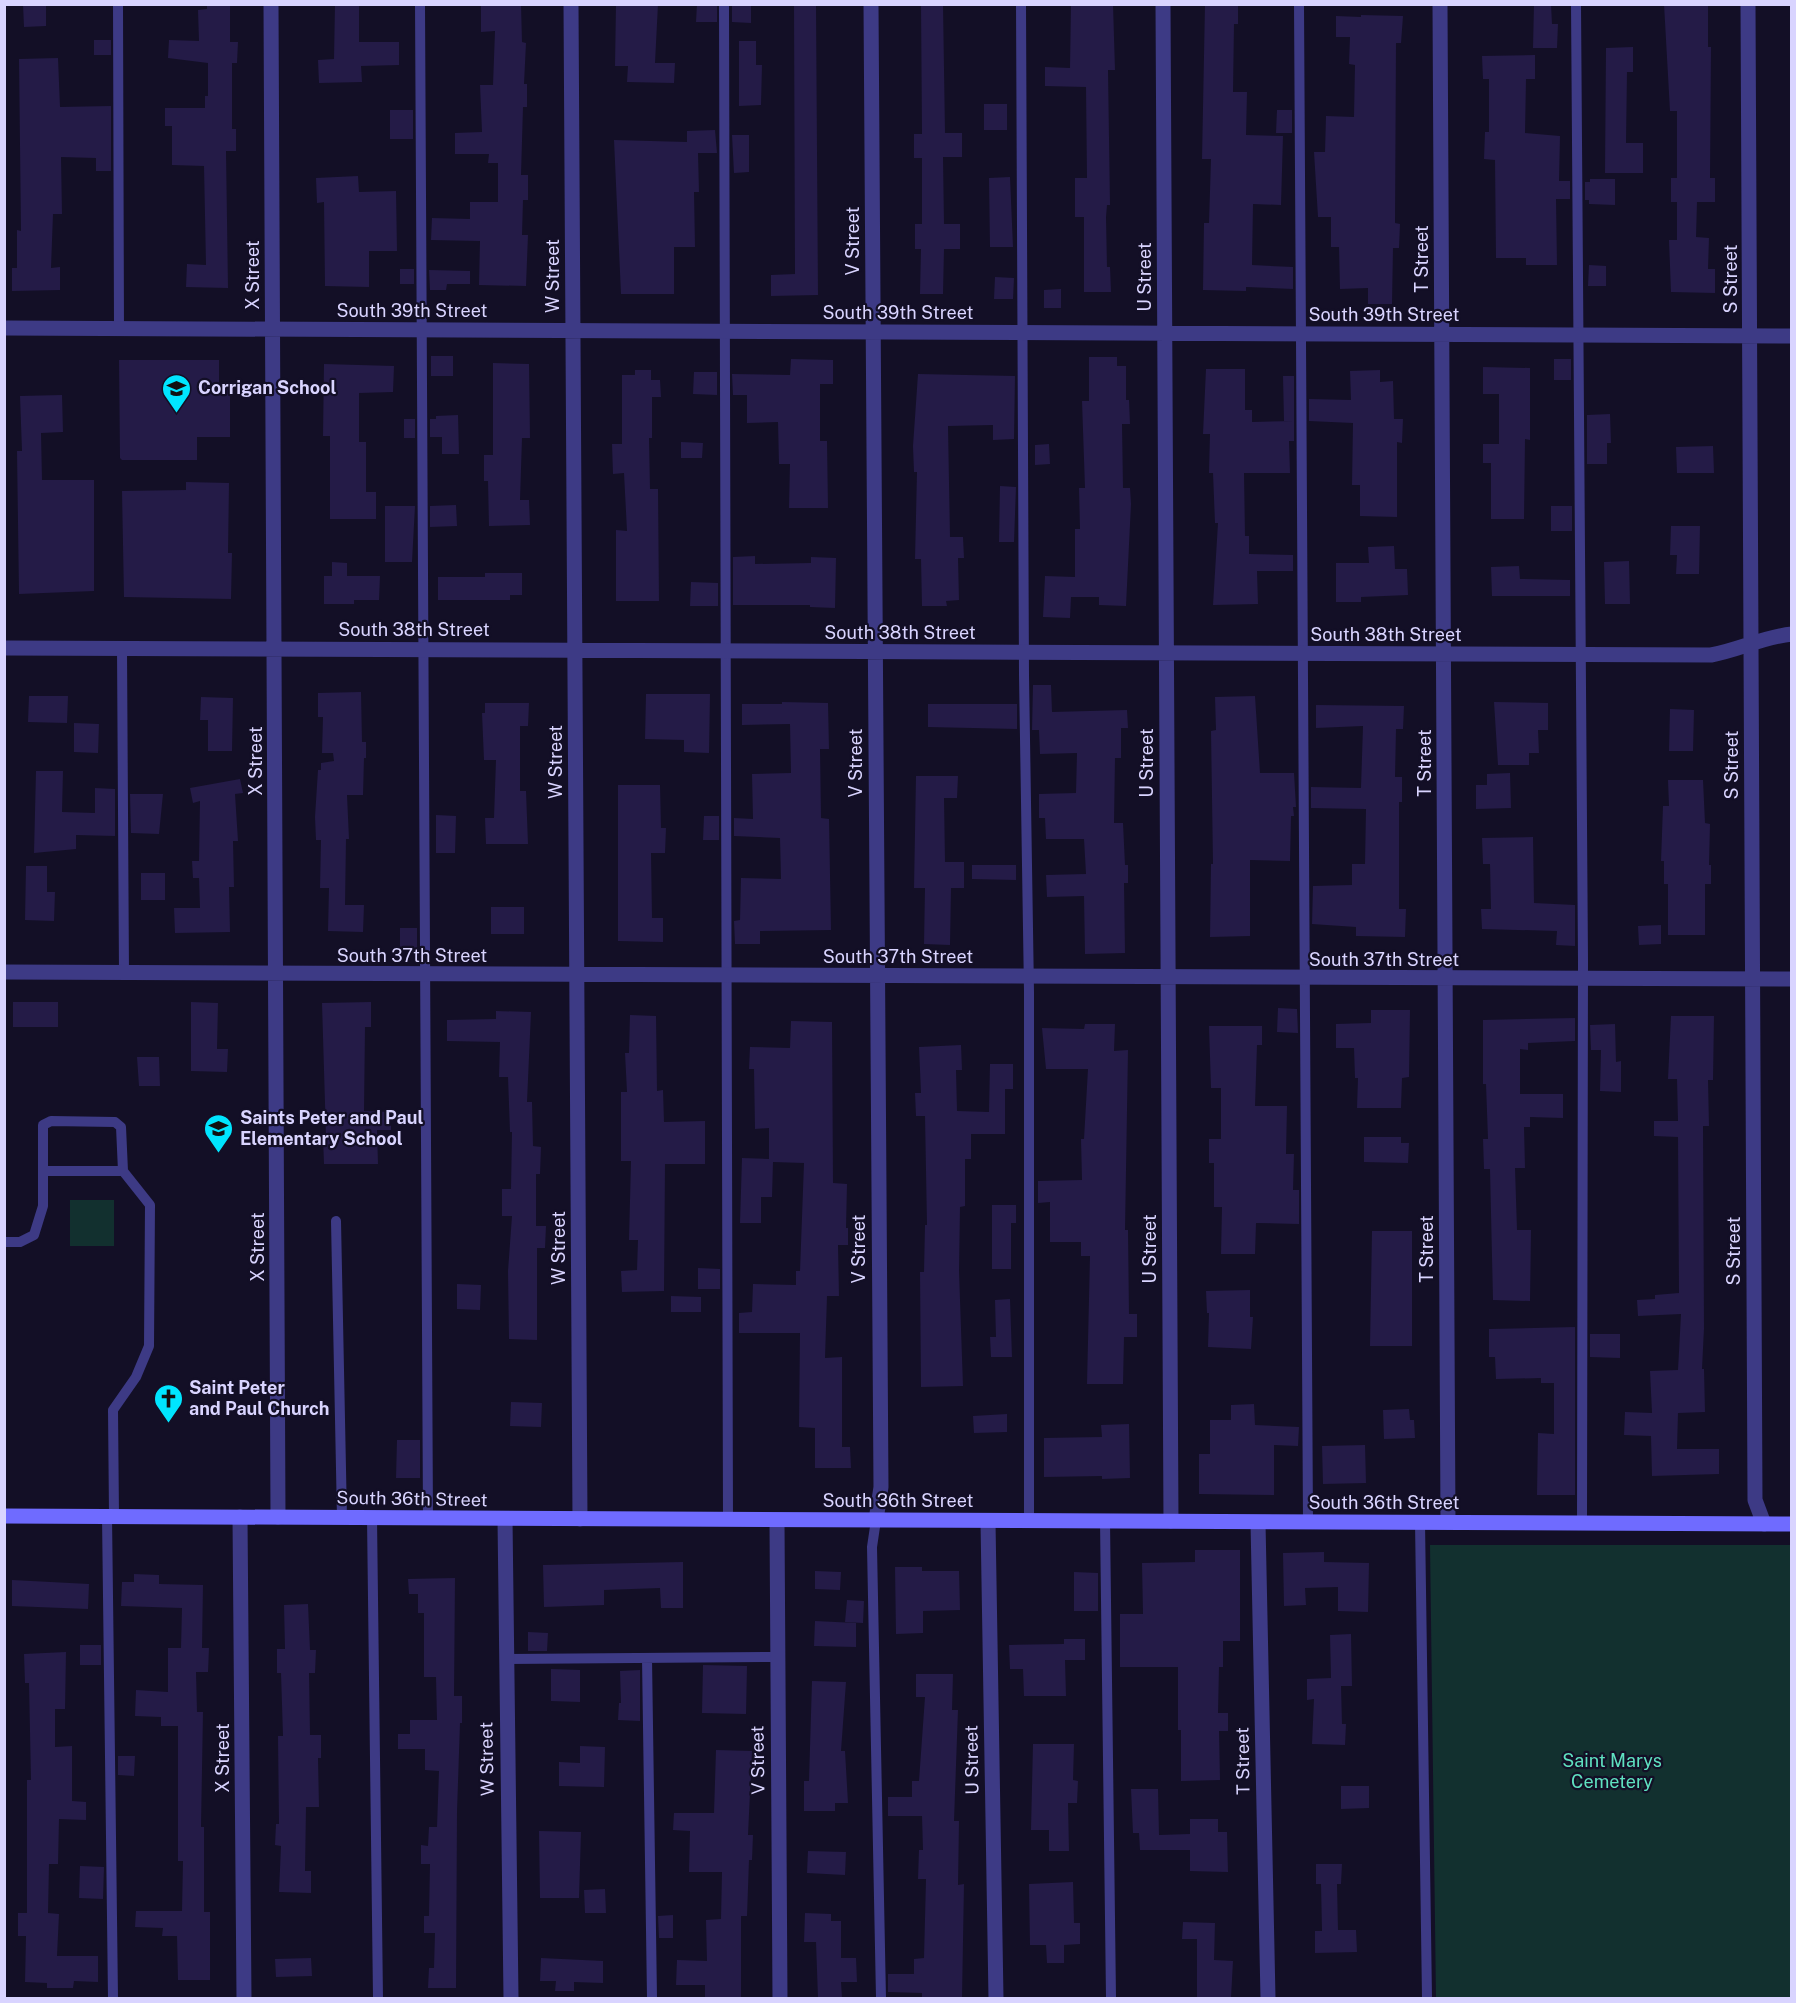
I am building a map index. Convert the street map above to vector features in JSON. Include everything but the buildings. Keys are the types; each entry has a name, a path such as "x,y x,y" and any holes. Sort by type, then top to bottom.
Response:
{"main road":[{"name":"South 36th Street","path":"4,1516 1791,1524"}],"street":[{"name":"X Street","path":"271,4 278,1517"},
{"name":"W Street","path":"571,4 580,1519"},
{"name":"V Street","path":"871,4 881,1487 876,1520"},
{"name":"U Street","path":"1162,4 1170,1521"},
{"name":"T Street","path":"1440,4 1448,1522"},
{"name":"S Street","path":"1748,4 1755,1500 1764,1524"},
{"name":"South 39th Street","path":"4,328 1791,336"},
{"name":"South 38th Street","path":"4,648 1711,655 1736,651 1769,636 1791,634"},
{"name":"South 37th Street","path":"4,972 728,977 1029,976 1168,979 1791,979"},
{"name":"X Street","path":"240,1517 244,1998"},
{"name":"W Street","path":"505,1519 511,1998"},
{"name":"V Street","path":"777,1521 780,1998"},
{"name":"U Street","path":"988,1522 996,1998"},
{"name":"T Street","path":"1258,1522 1268,1998"}],"lane":[{"path":"118,4 119,329"},
{"path":"420,4 427,975 428,1519"},
{"path":"724,4 728,1520"},
{"path":"1021,4 1024,653 1029,976 1029,1521"},
{"path":"1299,4 1308,1522"},
{"path":"1576,4 1576,335 1582,655 1582,1523"},
{"path":"122,649 124,973"},
{"path":"4,1242 20,1242 34,1235 44,1206 43,1125 51,1121 116,1122 121,1127 123,1171 150,1205 149,1346 136,1377 113,1410 110,1516 113,1998"},
{"path":"43,1171 123,1171"},
{"path":"336,1221 342,1518"},
{"path":"372,1518 378,1998"},
{"path":"876,1520 872,1547 880,1998"},
{"path":"1105,1521 1112,1998"},
{"path":"1420,1522 1427,1998"},
{"path":"505,1659 777,1657"},
{"path":"647,1658 652,1998"}],"green space":[{"path":"70,1200 114,1200 114,1246 70,1246"},
{"name":"Saint Marys Cemetery","path":"1430,1545 1791,1545 1791,1998 1436,1998"}],"place":[{"name":"Corrigan School","path":"177,414"},
{"name":"Saints Peter and Paul Elementary School","path":"219,1154"},
{"name":"Saint Peter and Paul Church","path":"168,1424"}]}
